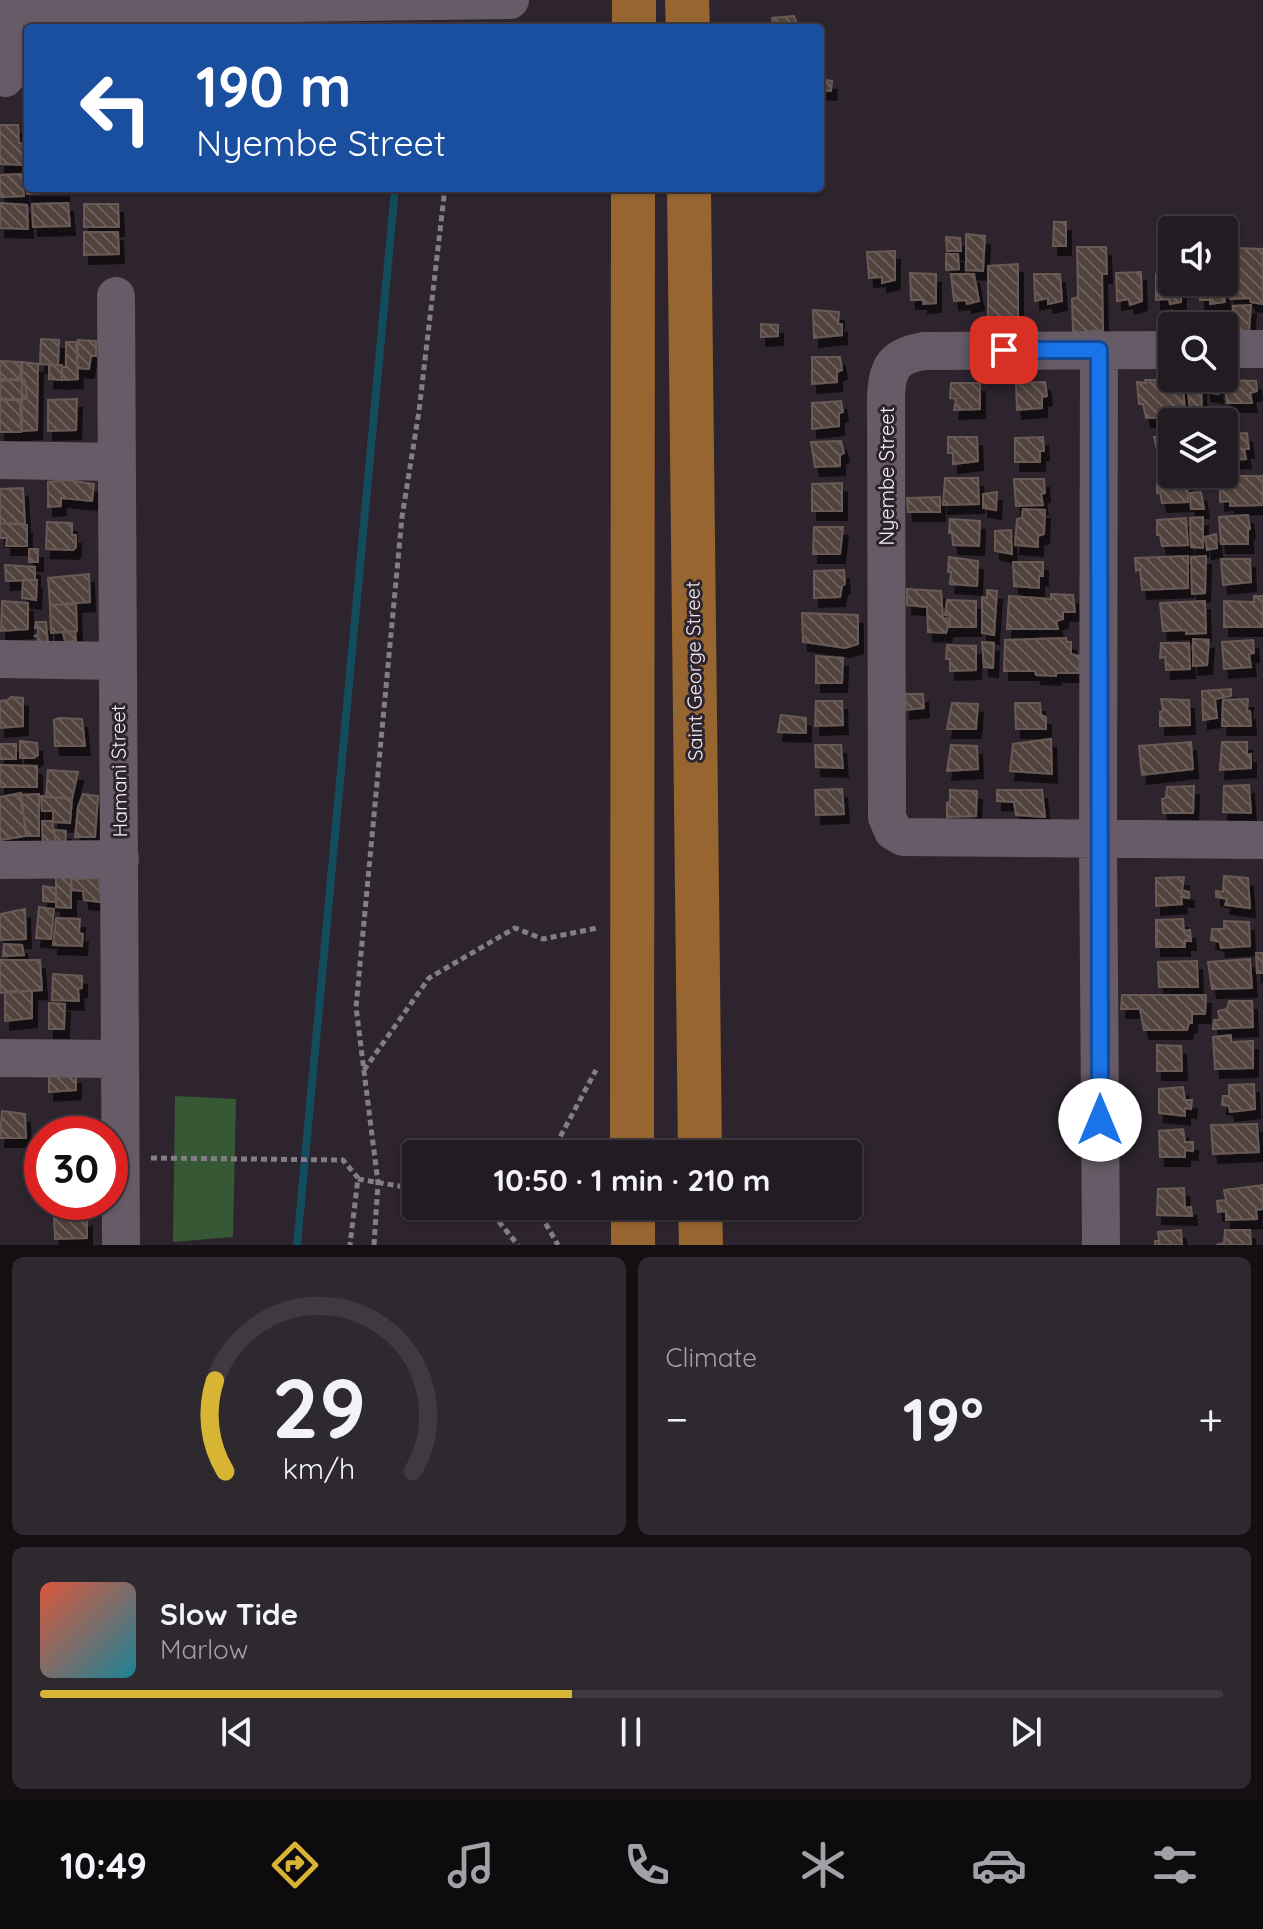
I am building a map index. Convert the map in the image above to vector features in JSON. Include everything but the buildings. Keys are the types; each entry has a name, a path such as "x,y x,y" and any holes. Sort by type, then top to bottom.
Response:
{"main road":[{"path":"634,0 634,24"},
{"path":"687,0 688,24"},
{"path":"632,1140 633,192"},
{"name":"Saint George Street","path":"689,192 700,1140"},
{"path":"633,1220 633,1245"},
{"path":"700,1220 701,1245"}],"street":[{"path":"5,78 2,7 510,0"},
{"name":"Hamani Street","path":"116,296 121,1116"},
{"path":"1238,349 1263,349"},
{"path":"1099,350 1101,1245"},
{"name":"Nyembe Street","path":"1098,839 903,837 897,835 890,825 887,378 894,364 911,353 924,351 1158,350"},
{"path":"0,460 115,462"},
{"path":"0,659 117,661"},
{"path":"1098,839 1263,840"},
{"path":"0,860 120,859"},
{"path":"0,1058 120,1059"},
{"name":"Hamani Street","path":"121,1220 121,1245"}],"path":[{"path":"374,1245 378,1183 356,1007 402,517 419,411 445,192"},
{"path":"364,1071 429,978 480,947 515,928 543,939 609,926"},
{"path":"559,1140 603,1059"},
{"path":"128,1158 343,1160 358,1179 402,1187"},
{"path":"350,1245 358,1179"},
{"path":"497,1220 518,1245"},
{"path":"544,1220 558,1245"}],"green space":[{"path":"175,1096 236,1099 233,1237 173,1242"}],"waterway":[{"path":"297,1245 395,192"}],"route":[{"path":"1004,350 1099,350 1100,1120"}]}
